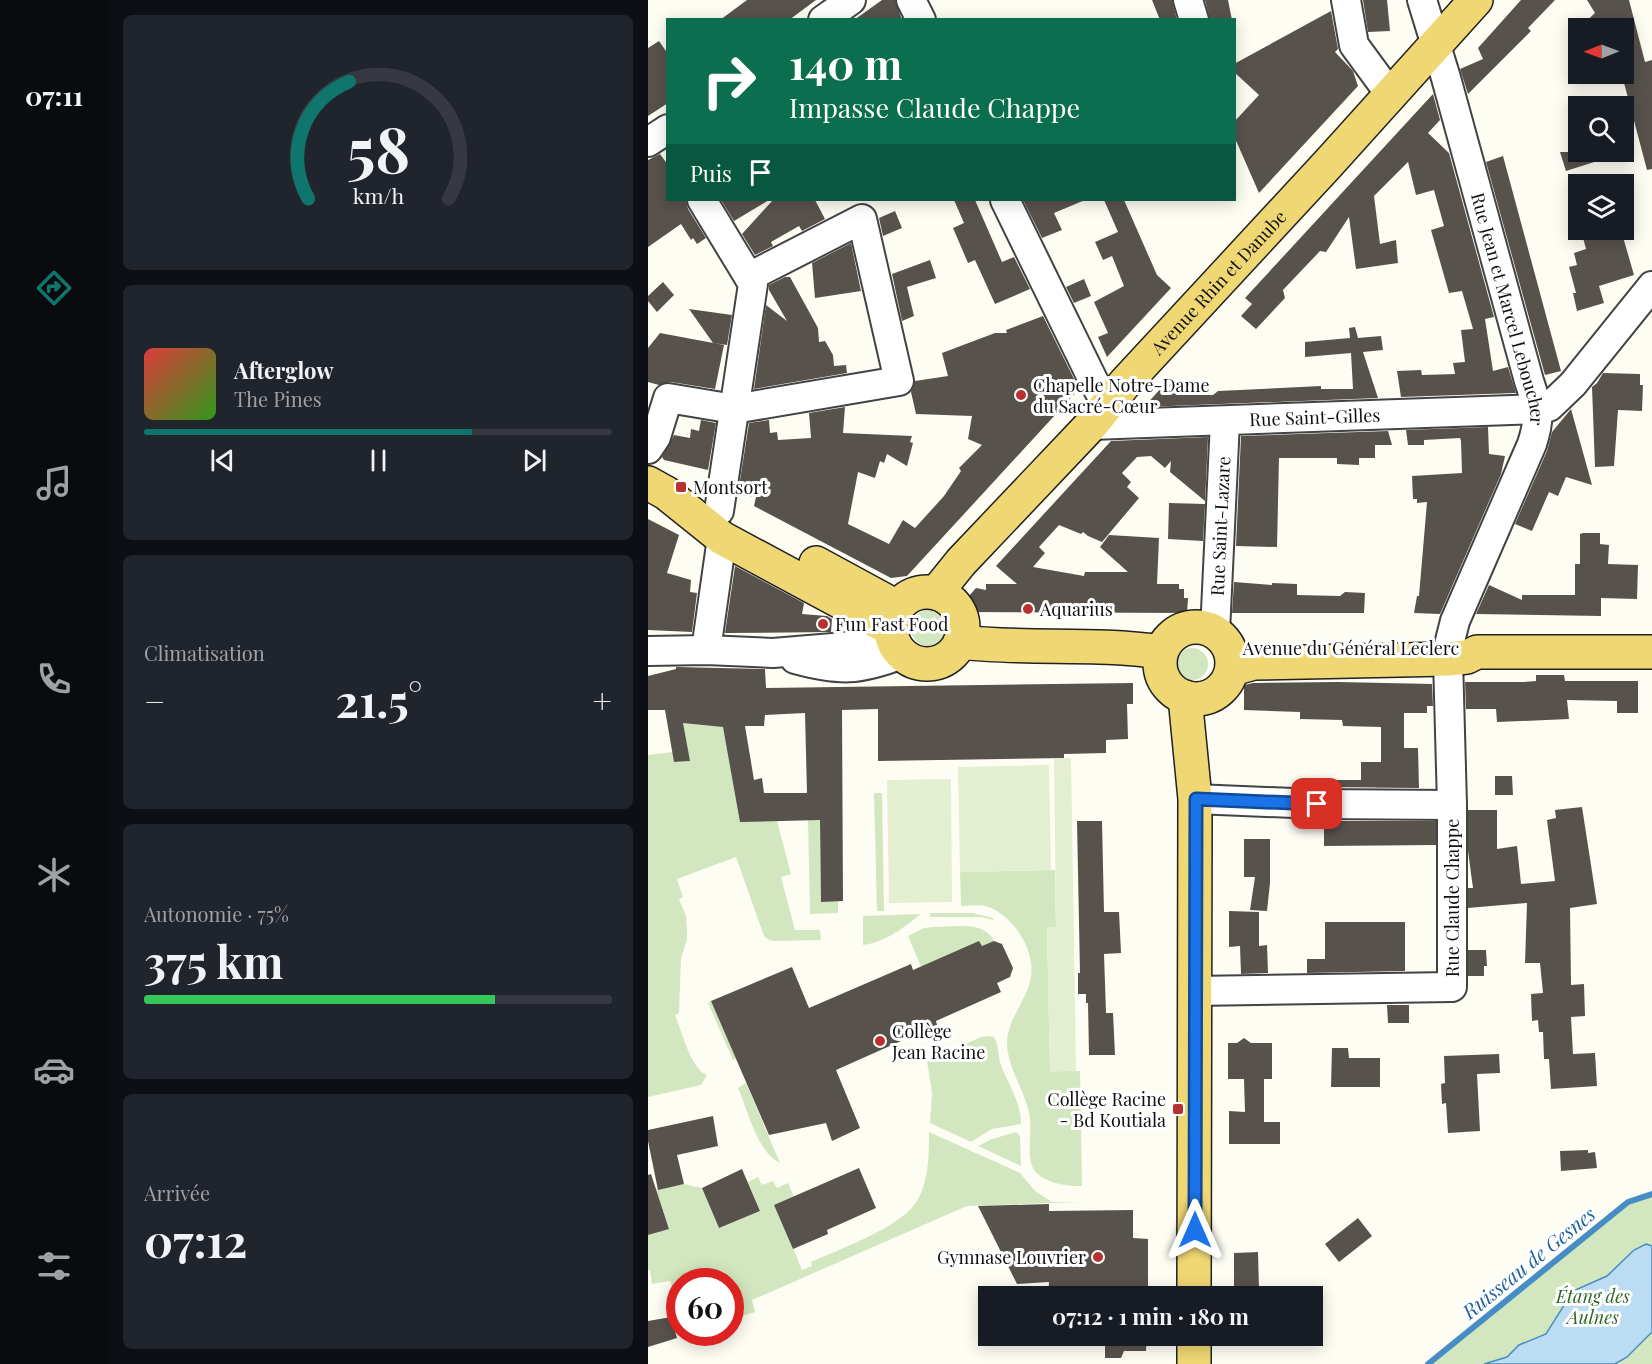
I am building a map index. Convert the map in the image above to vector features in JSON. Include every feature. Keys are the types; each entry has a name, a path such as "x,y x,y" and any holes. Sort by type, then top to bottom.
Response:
{"main road":[{"name":"Avenue Rhin et Danube","path":"936,593 961,562 1107,418 1125,383 1476,0"},
{"path":"657,488 720,524 895,632 911,660 922,664 934,663 953,652 960,642 963,630 962,618 948,598 936,593 919,593 910,596 895,632"},
{"path":"1205,628 1225,649 1228,680 1222,689 1198,696 1169,687 1164,680 1160,662 1161,652 1166,642 1183,629 1205,628"},
{"path":"960,642 993,646 1128,647 1161,652"},
{"name":"Avenue du Général Leclerc","path":"1225,649 1652,652"},
{"path":"1194,1286 1194,991 1198,696"},
{"path":"1194,1346 1194,1364"}],"street":[{"path":"911,0 920,18"},
{"path":"1188,0 1193,18"},
{"path":"1346,0 1354,45 1390,94"},
{"name":"Rue Jean et Marcel Leboucher","path":"1422,0 1538,409 1538,427 1532,444 1455,621 1458,652"},
{"path":"703,201 753,284 734,409 706,650"},
{"path":"1005,201 1107,418"},
{"path":"648,449 656,437 668,398 734,409 899,381 862,219 749,277"},
{"path":"1538,409 1549,406 1573,384 1652,286"},
{"name":"Rue Saint-Gilles","path":"1107,418 1225,420 1538,409"},
{"name":"Rue Saint-Lazare","path":"1225,420 1225,649"},
{"path":"648,651 706,650 773,653 845,646 895,632"},
{"name":"Rue Claude Chappe","path":"1194,991 1452,987 1452,804 1458,652"},
{"path":"1196,799 1317,804 1452,804"}],"green space":[{"path":"929,610 942,615 947,628 942,641 929,646 916,641 911,628 916,615"},
{"path":"1192,648 1203,653 1208,664 1203,675 1192,680 1181,675 1176,664 1181,653"},
{"path":"717,694 741,821 777,821 791,874 781,877 795,930 820,930 821,940 775,941 764,936 736,857 677,879 683,897 679,899 686,916 687,940 681,958 679,1013 675,1015 691,1057 701,1071 707,1075 701,1085 648,1097 648,755 673,752 674,762 690,761 678,709"},
{"path":"1071,758 1076,1071 1050,1072 1047,928 1056,927 1054,759"},
{"path":"1049,765 1051,870 960,872 958,767"},
{"path":"951,779 952,902 889,903 887,780"},
{"path":"874,793 882,793 884,911 877,911"},
{"path":"808,820 820,820 821,901 838,901 838,913 810,914"},
{"path":"1055,870 1056,927 1047,928 1050,1071 1080,1071 1082,1186 1069,1186 1048,1180 1036,1173 1031,1163 1029,1113 1007,1050 1008,1032 1031,976 1026,945 1014,925 997,911 982,906 961,906 960,872"},
{"path":"930,913 972,913 993,918 993,920 981,917 930,917"},
{"path":"921,914 887,938 863,945 863,916"},
{"path":"976,927 989,934 994,941 982,946 979,942 927,981 908,936 924,928"},
{"path":"711,1001 736,1059 733,1060 708,1003"},
{"path":"988,1036 996,1040 1001,1065 1019,1108 1021,1124 992,1129 971,1142 930,1123 932,1093 927,1061"},
{"path":"746,1083 780,1163 765,1150 754,1130 738,1088"},
{"path":"929,1132 1020,1173 1035,1191 1052,1202 1082,1202 967,1206 752,1300 755,1312 744,1315 744,1268 666,1268 666,1282 652,1284 650,1270 648,1270 648,1235 669,1228 656,1189 684,1184 702,1188 719,1228 760,1211 748,1182 758,1177 762,1185 773,1181 777,1188 788,1183 794,1197 775,1205 802,1270 812,1266 811,1262 881,1230 906,1213 920,1196 926,1178"},
{"path":"1016,1132 1020,1136 1021,1166 978,1146 992,1139"},
{"name":"Étang des Aulnes","path":"1652,1194 1652,1364 1428,1364 1628,1202"}],"water":[{"name":"Étang des Aulnes","path":"1646,1244 1652,1246 1652,1332 1627,1357 1615,1364 1484,1364 1507,1357 1519,1345 1546,1334 1573,1291 1607,1276 1634,1250"}],"building":[{"path":"747,0 816,0 792,18 723,18"},
{"path":"882,0 895,0 901,18 857,18"},
{"path":"1152,0 1172,0 1176,18 1159,18"},
{"path":"1205,0 1228,0 1232,18 1210,18"},
{"path":"1363,0 1387,0 1390,31 1368,32"},
{"path":"1521,0 1555,0 1528,28 1531,31 1468,94 1460,69 1483,59 1478,48"},
{"path":"1587,0 1629,0 1634,18 1590,18 1595,13"},
{"path":"1331,11 1338,49 1335,52 1353,71 1358,86 1259,193 1236,141 1236,120 1259,95 1236,74 1236,63"},
{"path":"1634,19 1645,62 1652,60 1652,169 1647,170 1634,121 1634,96 1627,96 1624,84 1634,84"},
{"path":"659,41 666,51 666,104 648,116 648,48"},
{"path":"1433,94 1440,120 1428,133 1449,153 1494,317 1485,319 1493,371 1508,367 1516,393 1401,397 1397,371 1421,370 1422,375 1455,374 1453,363 1465,362 1461,330 1473,329 1462,291 1449,293 1431,230 1444,226 1434,190 1416,195 1408,162 1374,196 1380,244 1396,240 1398,263 1356,269 1349,217 1326,252 1320,251 1283,290 1285,298 1256,329 1241,316 1252,304 1245,298"},
{"path":"1560,152 1568,152 1568,162 1594,162 1566,171"},
{"path":"660,154 666,162 666,201 686,201 688,209 706,238 697,244 693,238 691,240 681,224 648,247 648,160"},
{"path":"1503,156 1561,371 1545,375 1486,162"},
{"path":"722,201 767,201 734,221"},
{"path":"772,201 816,201 825,219 802,231 799,226 771,242 773,246 755,255 742,234"},
{"path":"954,201 975,201 1002,262 1014,257 1030,289 995,304 975,260 968,263 953,228 964,223"},
{"path":"1024,201 1083,201 1054,213 1062,230 1042,238"},
{"path":"1104,201 1124,201 1157,275 1171,288 1107,357 1098,337 1108,333 1094,302 1124,286 1112,256 1103,260 1095,242 1118,232"},
{"path":"895,211 902,228 883,236 879,218"},
{"path":"1584,240 1624,240 1634,275 1599,286 1604,303 1577,311 1573,293 1576,293 1569,267 1577,265 1574,253 1586,249"},
{"path":"851,243 861,291 815,298 812,263"},
{"path":"930,260 936,278 907,287 914,316 902,321 892,274"},
{"path":"790,277 818,328 819,342 825,341 833,355 834,366 846,365 847,373 754,389 766,305 787,321 769,290 769,285"},
{"path":"1084,279 1091,296 1074,303 1066,287"},
{"path":"663,282 674,295 657,312 648,301 648,296"},
{"path":"689,309 732,315 727,345 713,343"},
{"path":"1043,316 1079,389 907,576 891,578 754,506 756,497 738,493 749,423 769,420 770,433 777,432 778,440 811,438 809,413 845,407 843,433 912,436 910,442 913,443 907,466 887,454 884,463 880,461 875,478 858,472 848,524 889,544 903,520 915,528 944,496 961,471 959,468 982,445 968,439 972,416 916,414 911,392 915,381 948,376 942,353 995,333 1007,333 1006,330"},
{"path":"1355,327 1358,338 1381,336 1383,350 1363,352 1378,398 1144,407 1171,377 1192,395 1213,395 1218,391 1321,386 1321,389 1353,389 1351,353 1305,357 1305,342 1350,338 1349,328"},
{"path":"660,333 724,345 715,389 671,382 659,385 648,382 648,348"},
{"path":"1603,373 1640,374 1640,385 1643,385 1642,411 1618,410 1614,466 1595,467 1592,387"},
{"path":"1571,409 1592,485 1566,477 1558,496 1549,492 1532,531 1515,524 1547,451 1552,432"},
{"path":"701,420 716,423 708,470 664,460 662,457 674,435 690,438 691,429 699,431"},
{"path":"1488,427 1489,454 1505,456 1501,474 1440,614 1414,613 1417,596 1419,596 1427,502 1417,503 1417,499 1413,499 1412,476 1462,473 1461,441 1460,438 1424,440 1424,445 1408,445 1406,430"},
{"path":"1388,431 1392,445 1375,445 1375,458 1359,458 1359,465 1337,464 1337,458 1279,458 1277,547 1236,546 1241,436"},
{"path":"1208,437 1205,501 1170,472 1171,461 1165,468 1151,456 1137,457 1122,473 1131,482 1127,487 1139,498 1102,542 1083,532 1081,534 1059,525 1039,547 1045,553 1033,567 1084,576 1085,572 1128,572 1100,547 1109,535 1159,538 1157,584 1179,584 1179,589 1184,589 1184,598 1188,598 1187,613 955,612 976,588 986,590 986,584 1017,584 996,566 1111,441"},
{"path":"1169,503 1205,504 1203,541 1168,539"},
{"path":"648,519 679,535 667,573 691,580 690,592 697,593 692,632 648,630"},
{"path":"1600,533 1600,544 1609,545 1608,564 1638,565 1637,599 1601,598 1601,616 1476,614 1489,585 1522,600 1522,595 1575,595 1575,564 1580,564 1580,534"},
{"path":"735,566 804,603 802,614 827,616 832,619 831,632 725,633"},
{"path":"1234,582 1297,584 1297,595 1340,596 1345,592 1365,593 1364,613 1232,613"},
{"path":"676,667 765,669 766,688 1133,683 1133,704 1127,704 1128,739 1106,740 1106,753 1064,754 1064,758 878,761 878,709 842,710 843,901 821,902 820,820 740,822 723,727 683,723 690,761 674,762 665,710 648,710 648,676 676,669","holes":["805,713 807,793 764,793 762,778 754,780 745,726 764,726 765,715"]},
{"path":"1536,675 1564,675 1565,681 1638,681 1638,713 1617,713 1617,701 1567,700 1569,719 1497,722 1496,709 1466,709 1465,682 1536,681"},
{"path":"1338,682 1432,684 1433,706 1427,706 1427,713 1404,713 1404,748 1418,748 1419,788 1316,787 1316,783 1333,783 1333,780 1361,780 1361,762 1381,762 1381,727 1343,726 1342,720 1300,719 1300,712 1244,710 1244,685"},
{"path":"1495,776 1512,776 1513,795 1495,795"},
{"path":"1582,807 1597,904 1570,908 1571,985 1584,984 1585,1016 1571,1017 1573,1054 1595,1053 1597,1086 1551,1089 1549,1059 1544,1059 1543,1032 1539,1032 1538,1020 1532,1021 1531,994 1543,993 1540,963 1525,963 1527,903 1468,908 1468,888 1473,888 1468,851 1468,810 1497,810 1497,849 1517,846 1521,884 1555,881 1547,820 1556,818 1555,810"},
{"path":"1077,821 1102,821 1104,912 1119,912 1121,953 1104,954 1106,1013 1113,1013 1115,1055 1089,1055 1088,1003 1086,1003 1086,994 1078,994 1078,973 1080,973"},
{"path":"1324,821 1436,821 1436,845 1324,846"},
{"path":"1244,839 1270,839 1270,883 1267,911 1250,910 1255,877 1244,877"},
{"path":"1229,911 1259,912 1259,946 1267,945 1268,973 1241,974 1240,946 1229,947"},
{"path":"1325,922 1405,922 1405,971 1307,973 1307,959 1325,959"},
{"path":"979,941 982,946 994,941 1002,944 1013,968 1010,977 997,983 1001,992 936,1021 937,1025 836,1070 860,1128 832,1141 826,1123 769,1135 711,1001 792,967 809,1008 911,964 913,970"},
{"path":"1468,950 1486,950 1487,966 1484,966 1484,976 1468,976"},
{"path":"1387,1005 1409,1005 1409,1023 1388,1023"},
{"path":"1244,1038 1251,1043 1272,1043 1272,1079 1264,1079 1264,1122 1280,1122 1280,1144 1229,1144 1229,1111 1245,1112 1244,1079 1228,1079 1228,1043 1237,1043"},
{"path":"1332,1048 1348,1048 1349,1058 1380,1058 1380,1087 1331,1087"},
{"path":"1499,1054 1500,1073 1477,1074 1480,1131 1448,1133 1446,1103 1442,1104 1441,1084 1445,1083 1444,1056"},
{"path":"713,1116 718,1146 677,1155 684,1184 658,1190 648,1141 648,1130"},
{"path":"1588,1150 1588,1153 1595,1152 1597,1168 1561,1171 1560,1151"},
{"path":"859,1168 876,1208 827,1230 828,1234 793,1249 774,1205"},
{"path":"742,1169 760,1211 719,1228 702,1188"},
{"path":"651,1174 669,1229 648,1235 648,1175"},
{"name":"Gymnase Louvrier","path":"1049,1204 1049,1211 1133,1210 1133,1238 1148,1239 1148,1286 1049,1286 1049,1282 1017,1284 978,1206"},
{"path":"1358,1218 1372,1236 1339,1262 1325,1244"},
{"path":"1258,1252 1259,1286 1234,1286 1234,1253"},
{"path":"666,1318 666,1341 648,1347 648,1321"},
{"path":"1105,1346 1146,1346 1146,1351 1124,1351 1121,1358 1105,1358"}],"waterway":[{"name":"Ruisseau de Gesnes","path":"1428,1364 1628,1202 1652,1194"}],"place":[{"name":"Chapelle Notre-Dame du Sacré-Cœur","path":"1021,395"},
{"name":"Montsort","path":"681,487"},
{"name":"Aquarius","path":"1028,609"},
{"name":"Fun Fast Food","path":"823,624"},
{"name":"Collège Jean Racine","path":"880,1041"},
{"name":"Collège Racine - Bd Koutiala","path":"1178,1109"},
{"name":"Gymnase Louvrier","path":"1098,1257"}],"route":[{"path":"1195,1230 1196,799 1317,804"}]}
